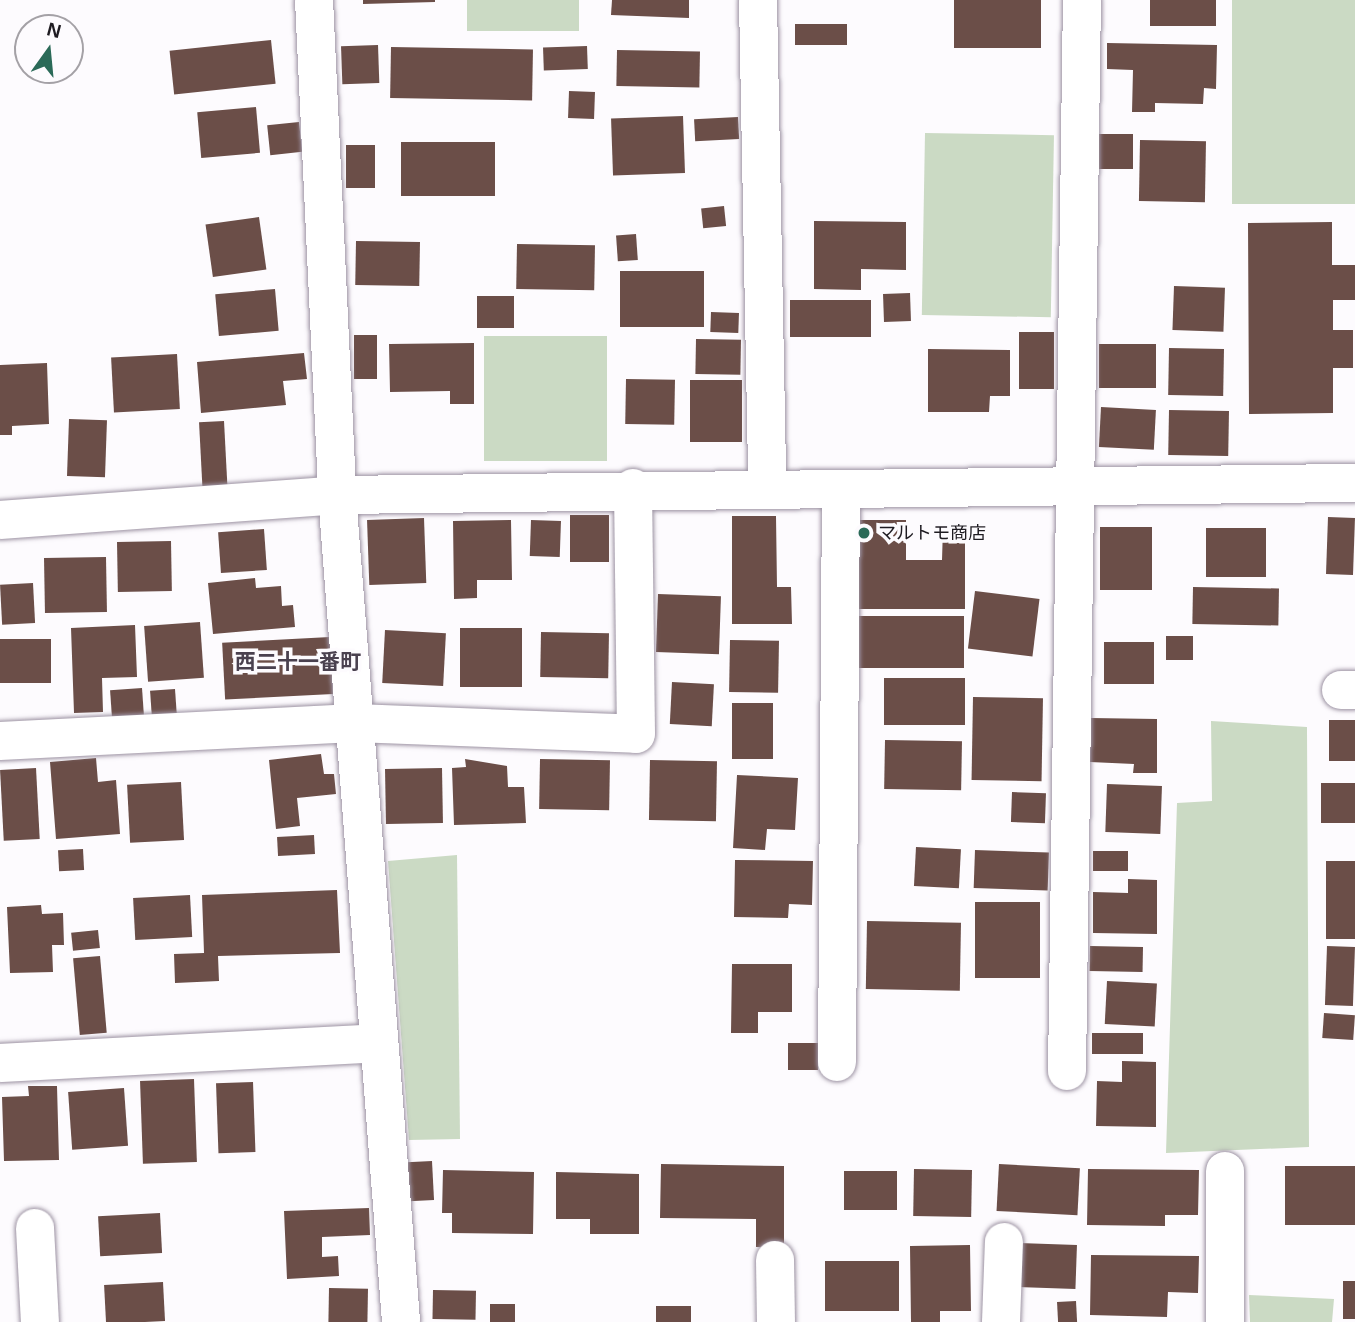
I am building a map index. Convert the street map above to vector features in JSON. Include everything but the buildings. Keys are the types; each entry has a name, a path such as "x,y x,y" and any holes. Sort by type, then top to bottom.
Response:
{"street":[{"path":"314,0 337,495 377,1043 401,1322"},
{"path":"758,0 767,490"},
{"path":"1067,1071 1080,483 1082,0"},
{"path":"0,520 337,495 633,488 767,490 1080,483 1355,483"},
{"path":"0,741 355,723 636,734 633,488"},
{"path":"837,1062 841,489"},
{"path":"0,1063 377,1043"},
{"path":"1225,1171 1225,1322"},
{"path":"35,1228 40,1322"},
{"path":"1001,1322 1004,1242"},
{"path":"775,1260 776,1322"}],"green space":[{"path":"467,0 579,0 579,31 467,31"},
{"path":"1232,0 1355,0 1355,204 1232,204"},
{"path":"925,133 1054,135 1051,317 922,315"},
{"path":"484,336 607,336 607,461 484,461"},
{"path":"1211,721 1307,727 1309,1147 1166,1153 1177,803 1212,801"},
{"path":"457,855 460,1139 409,1140 388,861"},
{"path":"1249,1295 1334,1299 1332,1322 1250,1322"}],"place":[{"name":"マルトモ商店","path":"864,533"}],"district":[{"name":"西二十一番町","path":"298,662"}]}
